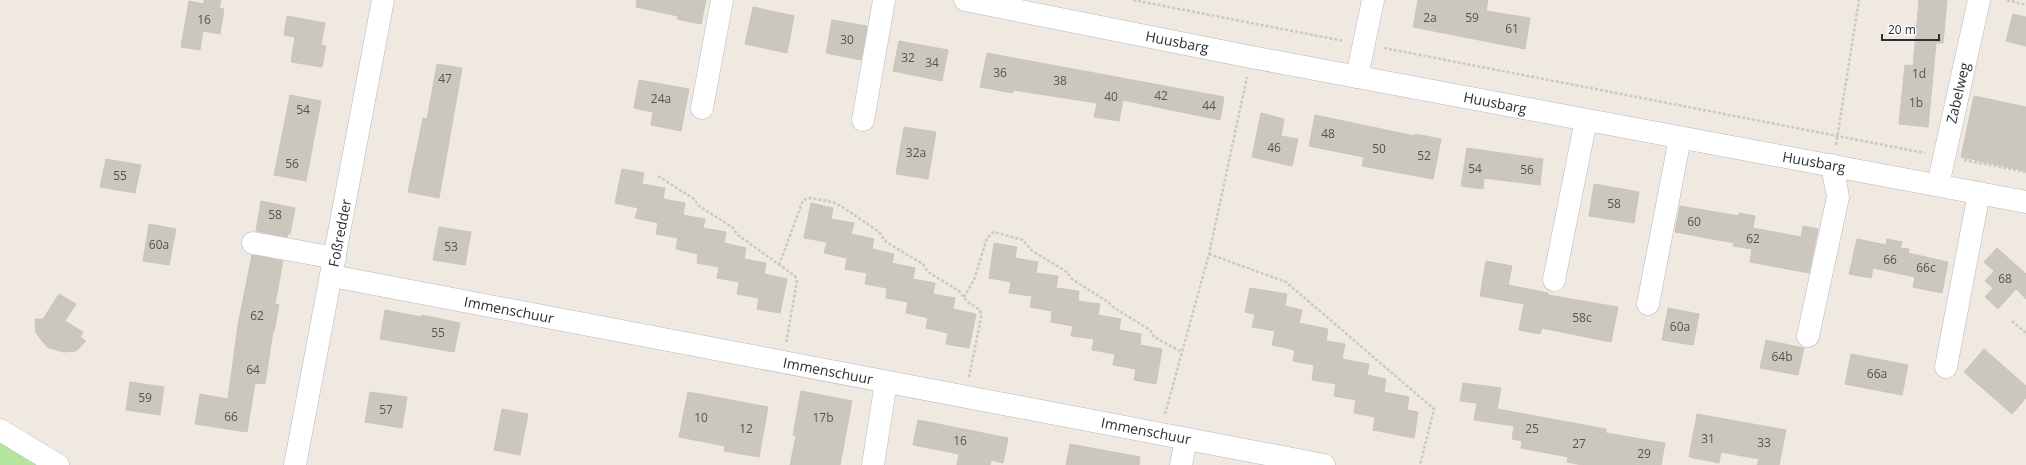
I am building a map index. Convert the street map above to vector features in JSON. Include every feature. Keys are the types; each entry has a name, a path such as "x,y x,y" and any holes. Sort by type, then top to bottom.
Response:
{"street":[{"name":"Foßredder","path":"295,465 383,0"},
{"path":"702,108 722,0"},
{"path":"863,120 884,0"},
{"path":"1357,77 1373,0"},
{"name":"Zabelweg","path":"1938,185 1978,0"},
{"name":"Huusbarg","path":"971,1 1251,57 2026,202"},
{"path":"1554,280 1586,120"},
{"path":"1641,303 1673,136"},
{"path":"1808,336 1838,197 1832,165"},
{"path":"1946,367 1979,193"},
{"name":"Immenschuur","path":"253,243 333,267 783,362 1324,465"},
{"path":"873,465 886,382"},
{"path":"0,430 58,465"},
{"path":"1181,465 1186,439"}],"path":[{"path":"1133,0 2026,172"},
{"path":"1832,165 1859,0"},
{"path":"2007,0 2026,5"},
{"path":"1160,434 1210,254 1251,57"},
{"path":"658,176 694,199 699,206 732,227 738,235 795,276 797,282 783,362"},
{"path":"779,265 802,202 805,198 833,202 879,232 886,242 923,264 928,272 959,291 980,310 981,315 965,397"},
{"path":"964,297 974,280 987,238 994,232 1000,232 1023,240 1031,250 1067,272 1072,279 1108,302 1112,307 1150,330 1154,337 1182,352"},
{"path":"1210,254 1286,282 1434,409 1420,465"},
{"path":"2012,321 2026,333"}],"green space":[{"path":"0,442 37,465 0,465"}],"building":[{"path":"204,0 221,0 219,8 224,9 220,34 203,31 200,50 181,47 189,1 204,4"},
{"path":"637,0 706,0 701,24 677,19 678,16 636,7"},
{"path":"1418,0 1488,0 1486,11 1530,18 1525,49 1413,27"},
{"path":"1919,0 1947,0 1943,43 1936,43 1928,127 1899,124 1905,65 1913,66"},
{"path":"753,7 794,16 787,53 745,44"},
{"path":"2013,14 2026,17 2026,46 2006,41"},
{"path":"287,16 325,23 321,45 326,46 322,67 291,62 295,37 284,35"},
{"path":"832,20 867,26 861,60 826,53"},
{"path":"899,41 948,50 942,81 893,71"},
{"path":"987,53 1224,97 1220,120 1123,100 1119,121 1094,117 1097,103 1013,90 1013,93 980,87"},
{"path":"437,64 462,68 439,198 408,192 423,118 427,119"},
{"path":"639,80 689,89 681,131 651,125 653,112 634,108"},
{"path":"290,95 321,101 306,181 274,175"},
{"path":"1974,96 2026,107 2026,171 1961,157"},
{"path":"1261,113 1284,119 1281,136 1298,139 1292,166 1252,157"},
{"path":"1315,115 1415,136 1415,134 1441,139 1433,179 1362,166 1364,157 1309,146"},
{"path":"904,127 936,132 928,179 896,174"},
{"path":"1467,148 1543,159 1540,185 1484,178 1483,189 1461,186"},
{"path":"106,159 141,165 135,193 100,187"},
{"path":"622,169 644,173 642,184 665,188 663,199 685,203 683,215 705,219 703,228 726,232 724,243 746,248 744,259 766,263 764,274 787,279 780,313 757,309 759,298 737,294 739,282 717,278 719,267 697,263 698,254 676,249 678,238 656,234 658,223 635,218 638,208 615,203"},
{"path":"1594,184 1639,192 1634,223 1589,216"},
{"path":"261,201 295,208 290,234 288,234 287,237 256,231"},
{"path":"811,203 833,208 831,219 854,223 851,234 874,239 872,249 894,254 892,263 915,268 913,279 935,283 933,294 955,298 953,309 976,314 969,348 946,344 948,333 926,328 928,318 906,313 908,302 886,298 887,288 865,284 867,273 845,269 847,258 824,253 827,242 804,238"},
{"path":"1680,206 1739,216 1739,213 1755,216 1753,228 1801,237 1803,226 1818,229 1809,273 1750,262 1752,249 1733,246 1734,243 1675,232"},
{"path":"149,224 176,229 169,265 143,261"},
{"path":"439,227 471,232 465,265 433,260"},
{"path":"1857,239 1886,245 1887,239 1902,242 1900,248 1909,249 1908,253 1948,262 1942,293 1913,287 1915,277 1873,268 1871,278 1849,274"},
{"path":"994,243 1017,247 1015,258 1038,262 1036,273 1058,276 1056,288 1079,291 1078,301 1100,304 1098,315 1121,319 1119,330 1141,334 1140,345 1162,349 1156,384 1134,380 1136,369 1113,365 1115,354 1092,350 1094,339 1071,336 1073,326 1051,322 1052,311 1030,307 1032,296 1009,293 1011,282 989,278"},
{"path":"1997,248 2026,274 2026,299 2016,289 1998,309 1985,297 1993,288 1985,281 1994,271 1984,262"},
{"path":"252,255 283,261 275,304 279,305 274,332 273,331 265,384 255,383 247,432 195,424 200,394 228,399 238,325"},
{"path":"1486,261 1512,266 1508,285 1548,293 1548,295 1618,307 1611,342 1542,328 1540,334 1519,330 1524,304 1480,296"},
{"path":"1250,288 1287,294 1285,306 1302,310 1299,323 1328,329 1326,341 1345,344 1342,359 1369,364 1367,375 1386,379 1384,392 1409,397 1407,410 1418,412 1414,438 1373,430 1375,417 1354,413 1356,400 1334,396 1336,384 1312,380 1314,365 1293,361 1295,350 1272,345 1275,331 1252,327 1255,314 1245,312"},
{"path":"59,294 76,304 65,321 83,332 80,337 86,341 76,351 63,352 47,347 36,333 35,319 43,319"},
{"path":"1668,308 1699,314 1693,345 1662,340"},
{"path":"385,310 422,317 422,315 460,323 454,352 380,339"},
{"path":"1766,340 1804,348 1798,375 1760,368"},
{"path":"1984,349 2026,386 2026,398 2012,414 1964,372"},
{"path":"1851,354 1908,365 1902,395 1845,384"},
{"path":"130,382 164,387 160,415 126,410"},
{"path":"1463,383 1501,388 1497,409 1606,429 1606,433 1665,443 1661,465 1582,465 1567,462 1568,457 1521,448 1522,441 1512,439 1514,426 1474,420 1477,403 1460,401"},
{"path":"801,391 852,401 840,465 790,465 796,436 793,435"},
{"path":"370,392 407,397 402,428 365,422"},
{"path":"688,392 768,407 759,457 724,451 725,446 679,437"},
{"path":"502,409 528,414 520,455 494,450"},
{"path":"1697,414 1786,430 1779,465 1757,465 1759,459 1721,452 1719,463 1689,457"},
{"path":"918,420 1008,438 1003,463 991,460 990,465 957,465 959,454 913,445"},
{"path":"1070,444 1140,457 1139,465 1066,465"}]}
